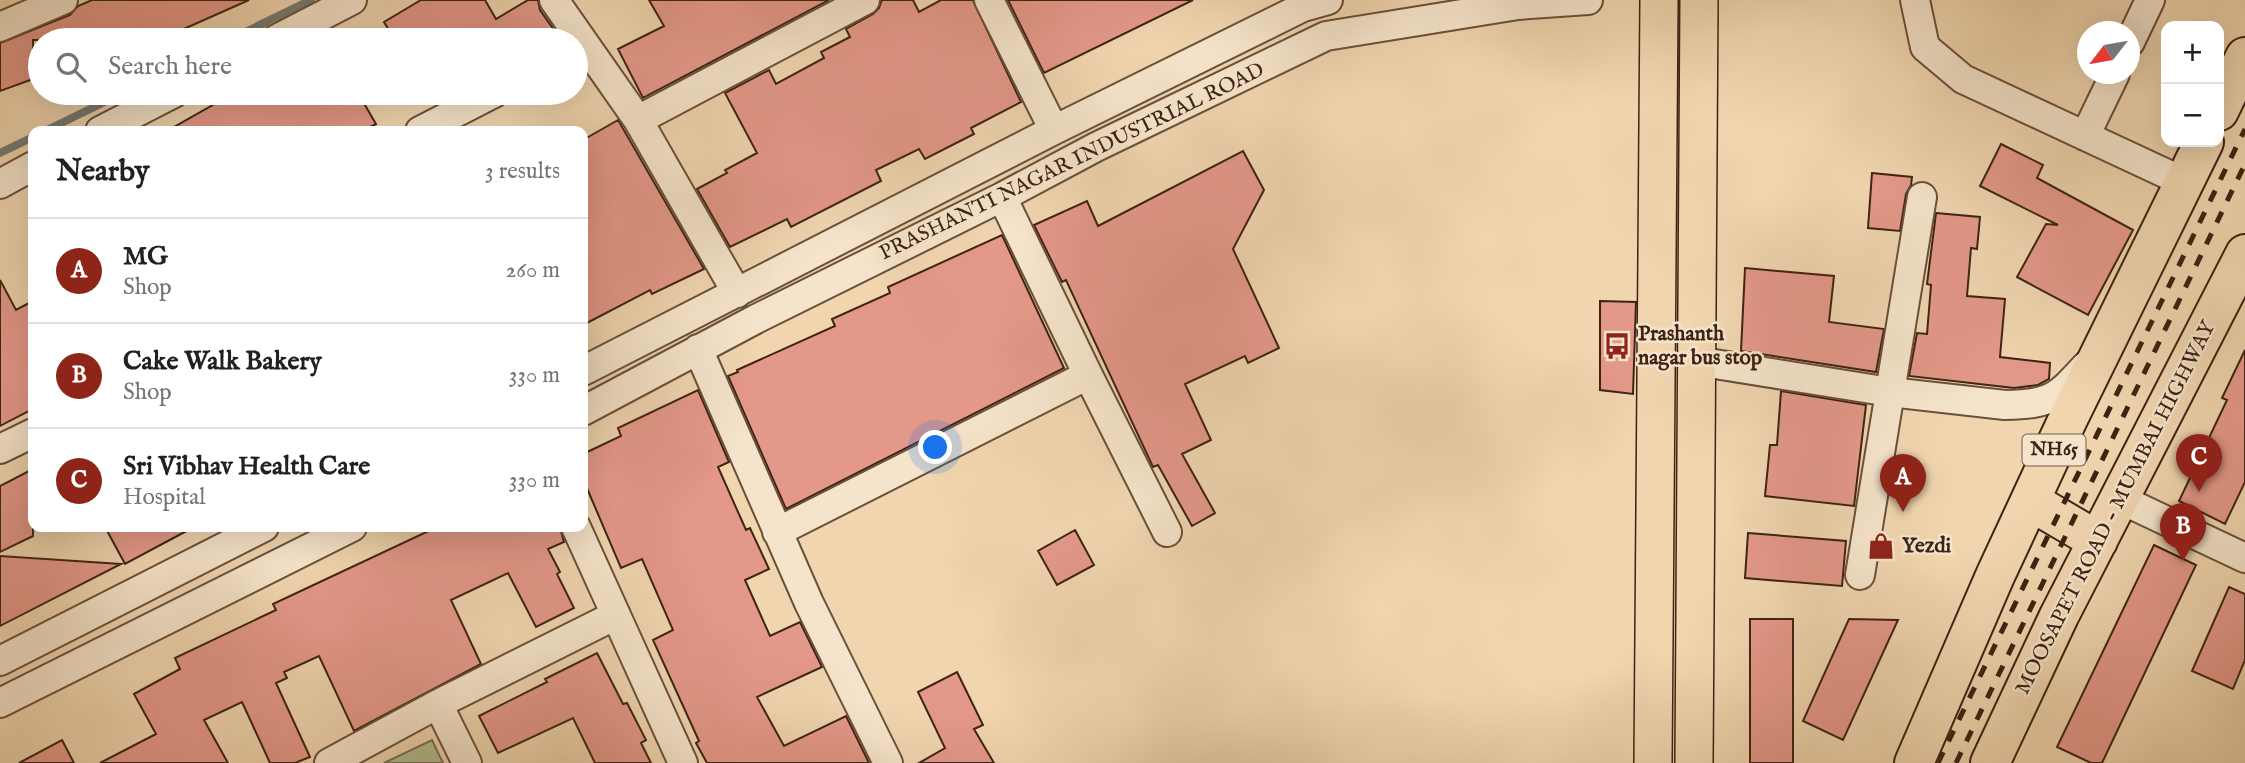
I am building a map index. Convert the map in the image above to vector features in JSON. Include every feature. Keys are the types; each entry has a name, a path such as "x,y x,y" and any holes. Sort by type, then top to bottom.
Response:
{"highway":[{"path":"2224,101 2245,57"},
{"name":"NH65","path":"1914,763 2030,500 2202,147"},
{"name":"MOOSAPET ROAD - MUMBAI HIGHWAY","path":"1990,763 2059,616 2245,254"},
{"path":"2030,500 2098,541"}],"main road":[{"path":"1653,763 1659,0"},
{"path":"1694,763 1699,0"}],"street":[{"path":"0,27 63,0"},
{"path":"298,28 352,0"},
{"path":"554,0 570,28"},
{"path":"638,120 865,0"},
{"path":"989,0 1054,130"},
{"name":"PRASHANTI NAGAR INDUSTRIAL ROAD","path":"588,368 1054,130 1303,7 1328,0"},
{"name":"PRASHANTI NAGAR INDUSTRIAL ROAD","path":"588,408 698,349 1096,147 1326,36 1518,5 1588,0"},
{"path":"1915,0 1925,47 1963,79 2184,182"},
{"path":"2140,21 2150,0"},
{"path":"588,57 638,120 737,293"},
{"path":"2085,136 2110,84"},
{"path":"110,126 151,105"},
{"path":"430,126 471,105"},
{"path":"0,184 28,169"},
{"path":"1002,197 1167,532"},
{"path":"1860,575 1922,197"},
{"path":"1696,361 1890,392 2023,405 2053,399 2103,346"},
{"path":"698,349 809,603 888,763"},
{"path":"777,532 1088,375"},
{"path":"0,449 28,435"},
{"path":"2120,499 2245,558"},
{"path":"0,661 245,532"},
{"path":"0,703 342,532"},
{"path":"578,532 683,763"},
{"path":"329,763 438,704 616,615"},
{"path":"438,704 467,763"}],"green space":[{"path":"432,740 443,763 384,763"}],"building":[{"path":"92,0 249,0 186,28 38,28 70,15 78,6"},
{"path":"421,0 485,0 496,19 528,0 538,0 540,10 553,28 388,28 384,22"},
{"path":"649,0 829,0 643,98 618,49 664,26"},
{"path":"882,0 913,0 919,12 941,0 973,0 1021,102 971,128 974,134 925,159 919,149 876,170 881,181 791,227 787,219 730,247 697,189 757,153 725,93 769,70 776,84 824,58 821,52 850,37 846,29 873,14"},
{"path":"1008,0 1193,0 1044,73"},
{"path":"28,32 28,81 0,91 0,43"},
{"path":"213,105 365,105 376,124 372,126 176,126"},
{"path":"618,120 704,269 652,294 650,290 588,322 588,137"},
{"path":"2001,144 2043,165 2037,178 2133,230 2088,315 2017,277 2046,224 2058,225 1980,186"},
{"path":"1243,151 1264,190 1233,249 1279,348 1248,363 1245,356 1185,384 1211,440 1182,454 1215,513 1192,526 1158,465 1153,467 1066,280 1062,282 1034,225 1087,201 1098,226"},
{"path":"1872,173 1912,177 1906,194 1900,231 1868,228"},
{"path":"1936,213 1980,217 1977,249 1971,248 1967,296 2005,299 2000,357 2050,363 2049,379 2038,385 2014,388 1909,376 1917,333 1927,334 1931,285 1927,284"},
{"path":"1002,235 1064,368 786,509 728,376 835,326 832,319 890,293 888,287"},
{"path":"1745,268 1834,276 1829,322 1884,329 1876,372 1741,351"},
{"path":"0,280 16,310 28,304 28,412 0,426"},
{"name":"Prashanth nagar bus stop","path":"1600,301 1636,302 1633,394 1600,390"},
{"path":"2245,350 2245,482 2225,524 2179,501 2227,400 2222,398"},
{"path":"698,390 729,462 718,467 746,530 750,528 769,569 745,580 770,636 800,622 822,667 757,697 784,746 846,716 869,763 707,763 653,640 673,630 642,559 621,568 588,491 588,452 621,436 618,428"},
{"path":"1781,391 1866,405 1854,506 1765,496 1770,445 1777,445"},
{"path":"28,472 28,532 33,532 33,536 0,552 0,486"},
{"path":"1075,530 1094,565 1057,585 1038,551"},
{"path":"108,532 185,532 125,564"},
{"path":"426,532 561,532 564,542 548,549 574,608 536,627 508,573 451,600 481,664 354,731 319,656 284,672 287,678 276,683 310,757 295,763 270,763 242,702 204,720 228,763 100,763 156,734 134,694 180,669 175,658 276,610 273,604"},
{"path":"1748,533 1846,541 1842,586 1745,578"},
{"path":"2154,545 2196,565 2102,763 2091,763 2057,747"},
{"path":"0,556 121,564 0,626"},
{"path":"2229,587 2245,594 2245,660 2233,689 2192,671"},
{"path":"1750,619 1793,619 1793,763 1750,763"},
{"path":"1849,619 1898,620 1843,740 1803,721"},
{"path":"597,653 623,704 627,703 646,740 641,743 651,763 595,763 573,718 498,753 479,716"},
{"path":"957,672 983,725 974,729 994,763 919,763 945,748 918,692"},
{"path":"62,740 74,763 19,763"}],"waterway":[{"path":"254,28 311,0"},
{"path":"55,126 98,105"},
{"path":"0,153 28,139"}],"railway":[{"path":"1938,763 2245,129"},
{"path":"1956,763 2245,164"}],"place":[{"name":"Prashanth nagar bus stop","path":"1617,346"},
{"name":"Sri Vibhav Health Care","path":"2199,492"},
{"name":"MG","path":"1903,512"},
{"name":"Yezdi","path":"1881,546"},
{"name":"Cake Walk Bakery","path":"2183,561"}]}
